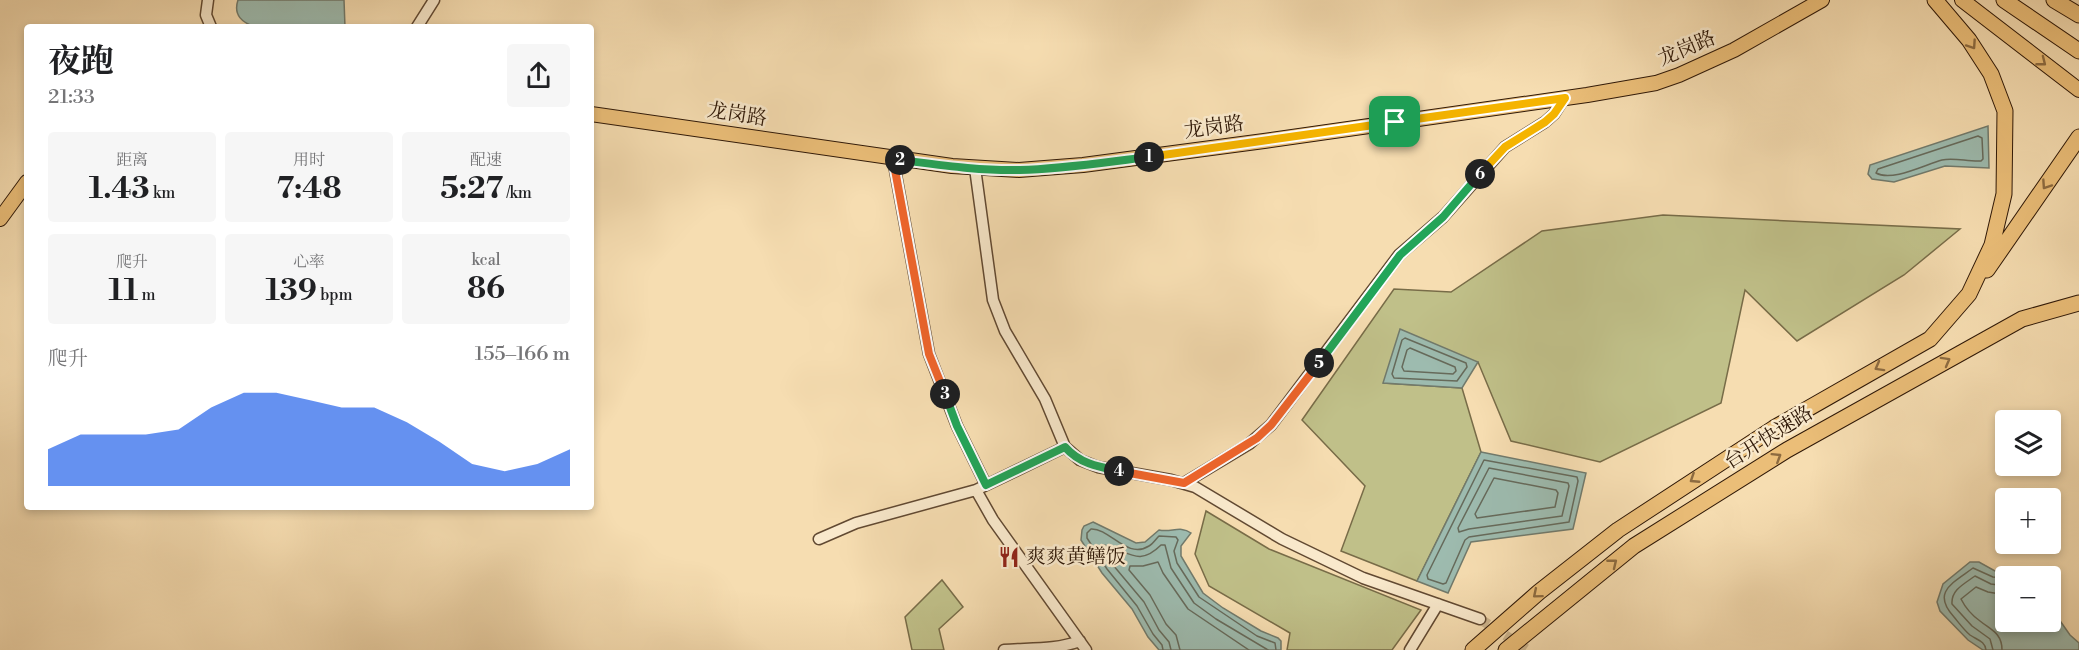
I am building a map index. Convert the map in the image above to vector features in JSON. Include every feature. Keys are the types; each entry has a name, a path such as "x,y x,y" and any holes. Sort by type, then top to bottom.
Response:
{"highway":[{"path":"1935,0 1969,40 1985,65 2005,111 2004,194 1998,247"},
{"path":"2004,0 2079,51"},
{"path":"2054,0 2079,15"},
{"path":"1998,247 2079,137"},
{"name":"台开快速路","path":"1473,650 1539,592 1627,524 1774,428 1930,339 1969,294 1998,247"},
{"path":"2022,319 2079,293"},
{"name":"台开快速路","path":"1506,650 1634,546 1816,433 2022,319 2079,303"}],"main road":[{"name":"龙岗路","path":"594,114 893,159 975,168 1019,170 1083,165 1565,98 1656,83 1679,75 1771,31 1822,0"},
{"path":"1962,0 2079,90"},
{"path":"0,219 24,186"}],"street":[{"path":"208,0 206,15 210,24"},
{"path":"419,24 434,0"},
{"path":"1184,483 1249,444 1271,425 1400,255 1443,217 1505,147 1545,122 1565,98"},
{"path":"893,159 929,354 993,520 1083,645 1058,650 1004,650"},
{"path":"975,168 996,309 1005,331 1045,399 1065,447 1080,460 1098,467 1184,483 1208,493 1241,515 1363,578 1480,619"},
{"path":"819,539 856,523 981,488 1065,447"},
{"path":"1410,650 1438,604"}],"green space":[{"path":"1663,215 1960,229 1904,275 1797,341 1745,290 1721,403 1600,462 1511,441 1478,362 1383,383 1462,388 1481,452 1417,581 1341,551 1365,486 1302,420 1394,289 1451,292 1542,231"},
{"path":"1206,511 1269,549 1421,610 1392,650 1287,650 1290,633 1209,586 1195,554"},
{"path":"942,580 963,607 939,629 944,650 912,650 905,617"}],"water":[{"path":"238,0 344,0 345,24 249,24 240,18"},
{"path":"1988,126 1989,168 1945,166 1894,182 1872,179 1868,174 1870,165"},
{"path":"1400,329 1478,362 1462,388 1383,383"},
{"path":"1481,452 1586,473 1573,529 1471,542 1448,593 1417,581"},
{"path":"1093,522 1136,543 1145,542 1159,530 1179,529 1191,533 1181,546 1181,556 1203,593 1261,631 1278,638 1281,641 1281,650 1159,650 1148,637 1132,609 1102,573 1081,540 1084,526"},
{"path":"1970,562 1979,562 1995,571 1995,632 2061,632 2061,622 2079,643 2079,650 1983,650 1968,640 1940,611 1937,602 1943,584"}],"tunnel":[{"path":"1480,619 1528,650"}],"place":[{"name":"爽爽黄鳝饭","path":"1009,557"}],"route":[{"path":"1565,98 1545,122 1505,147 1443,217 1400,255 1292,400 1271,425 1249,444 1184,483 1098,467 1080,460 1065,447 986,485 957,426 929,354 893,159 952,166 1043,169 1203,150 1395,122 1565,98"}]}
